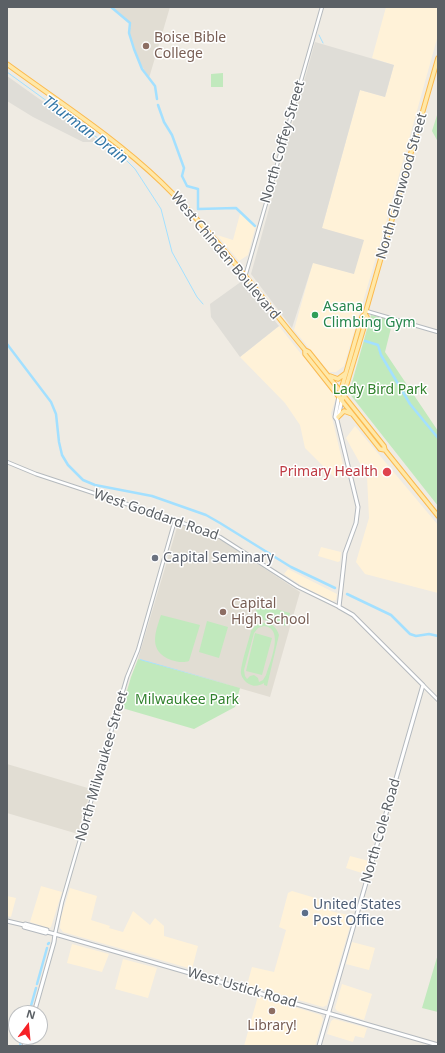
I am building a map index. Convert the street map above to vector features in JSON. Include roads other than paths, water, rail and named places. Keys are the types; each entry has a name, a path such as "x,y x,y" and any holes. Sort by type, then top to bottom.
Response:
{"main road":[{"name":"North Glenwood Street","path":"337,418 367,317 366,313 438,58"},
{"name":"West Chinden Boulevard","path":"7,64 116,143 142,165 196,217 305,350 309,352 341,390 384,446 385,450 438,516"},
{"name":"North Glenwood Street","path":"339,607 344,553 356,523 358,500 335,413 362,317 366,313"},
{"name":"West Chinden Boulevard","path":"305,350 305,354 381,449 385,450"},
{"path":"329,376 338,379 346,372"},
{"path":"337,418 344,411 355,416"},
{"path":"339,607 353,615 423,685"},
{"name":"North Cole Road","path":"319,1046 423,685"},
{"name":"West Ustick Road","path":"7,920 24,925 24,927 55,934 438,1045"},
{"name":"North Milwaukee Street","path":"36,1005 55,934"}],"street":[{"name":"North Coffey Street","path":"245,277 322,7"},
{"path":"366,313 438,332"},
{"name":"West Goddard Road","path":"7,462 36,474 175,520 220,537 298,587 339,607"},
{"name":"North Milwaukee Street","path":"55,934 60,910 118,708 127,677 136,657 175,520"},
{"path":"423,685 438,700"}],"water":[{"path":"140,659 231,685 140,660"}],"waterway":[{"path":"111,7 130,23 129,33 134,49 142,69 155,86 157,99"},
{"path":"319,35 323,43"},
{"name":"Thurman Drain","path":"7,72 121,155 135,169 161,209 172,252 197,297 203,304"},
{"path":"158,105 164,122 172,135 184,168 182,176 187,186 198,189 198,209 236,208 255,226"},
{"path":"365,341 378,345 381,355 410,404 438,438"},
{"path":"7,344 51,402 56,414 62,455 68,465 83,480 95,485 152,496 206,515 291,567 335,588"},
{"path":"347,594 391,615 410,634 416,636 429,634 438,636"},
{"path":"37,984 47,948"},
{"path":"31,1005 36,988"}],"place":[{"name":"Boise Bible College","path":"146,46"},
{"name":"Asana Climbing Gym","path":"315,315"},
{"name":"Primary Health","path":"387,472"},
{"name":"Capital Seminary","path":"155,558"},
{"name":"Capital High School","path":"223,612"},
{"name":"United States Post Office","path":"305,913"},
{"name":"Library!","path":"272,1011"}],"park label":[{"name":"Lady Bird Park","path":"380,390"},
{"name":"Milwaukee Park","path":"187,700"}]}
